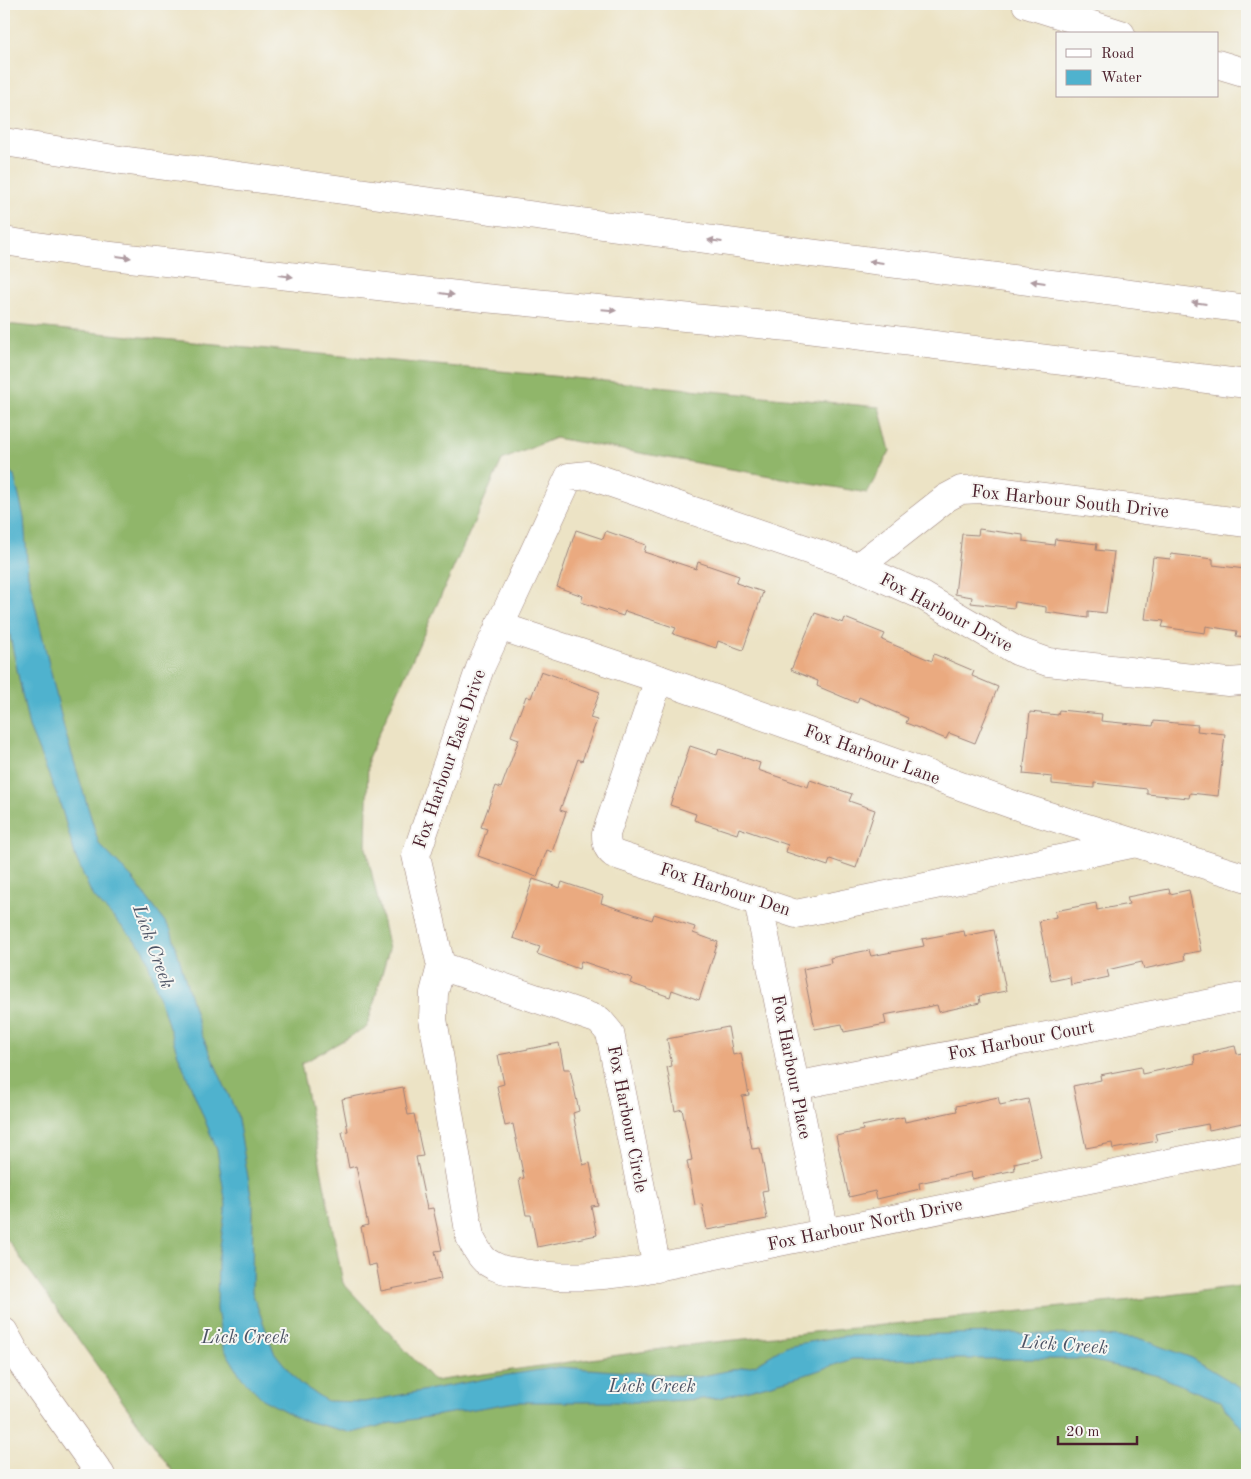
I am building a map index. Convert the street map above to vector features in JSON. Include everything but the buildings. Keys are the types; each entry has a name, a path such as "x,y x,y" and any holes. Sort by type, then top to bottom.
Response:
{"main road":[{"path":"1026,4 1115,32"},
{"path":"1218,64 1247,73"},
{"path":"4,142 141,163 810,253 1247,309"},
{"path":"4,241 76,252 474,297 799,328 1247,384"},
{"path":"4,250 76,252"},
{"name":"Fox Harbour Drive","path":"569,477 588,475 858,567 923,596 1017,651 1048,662 1218,681 1247,682"},
{"name":"Fox Harbour East Drive","path":"484,1259 470,1237 434,1029 434,993 441,966 416,855 480,668 569,477"},
{"name":"Fox Harbour South Drive","path":"858,567 942,500 961,490 982,489 1247,523"},
{"name":"Fox Harbour Lane","path":"499,626 659,679 1014,805 1247,878"},
{"name":"Fox Harbour Den","path":"659,679 606,834 609,850 614,854 796,914 1137,843"},
{"name":"Fox Harbour Place","path":"758,901 825,1233"},
{"name":"Fox Harbour Circle","path":"441,966 599,1020 607,1028 610,1033 656,1268"},
{"name":"Fox Harbour Court","path":"795,1086 1247,996"},
{"name":"Fox Harbour North Drive","path":"484,1259 488,1263 508,1272 560,1278 599,1276 656,1268 1247,1148"},
{"path":"5,1338 100,1475"}],"green space":[{"path":"4,324 879,407 890,451 867,493 555,438 502,460 368,758 366,848 389,949 367,1027 301,1064 343,1283 434,1381 705,1343 1132,1300 1247,1285 1247,1475 175,1475 4,1235"}],"water":[{"name":"Lick Creek","path":"4,464 14,476 24,517 28,575 64,728 99,844 133,879 171,930 201,1033 237,1114 253,1206 252,1292 274,1352 299,1383 327,1401 364,1402 559,1367 698,1377 755,1365 786,1346 842,1336 999,1333 1092,1335 1141,1339 1192,1358 1238,1386 1247,1398 1247,1434 1220,1401 1159,1376 1085,1359 852,1359 805,1375 719,1398 649,1402 516,1402 386,1424 352,1433 302,1420 264,1400 242,1378 223,1347 217,1309 218,1260 226,1205 217,1150 177,1052 144,950 92,895 76,858 59,800 29,727 4,607"}]}
